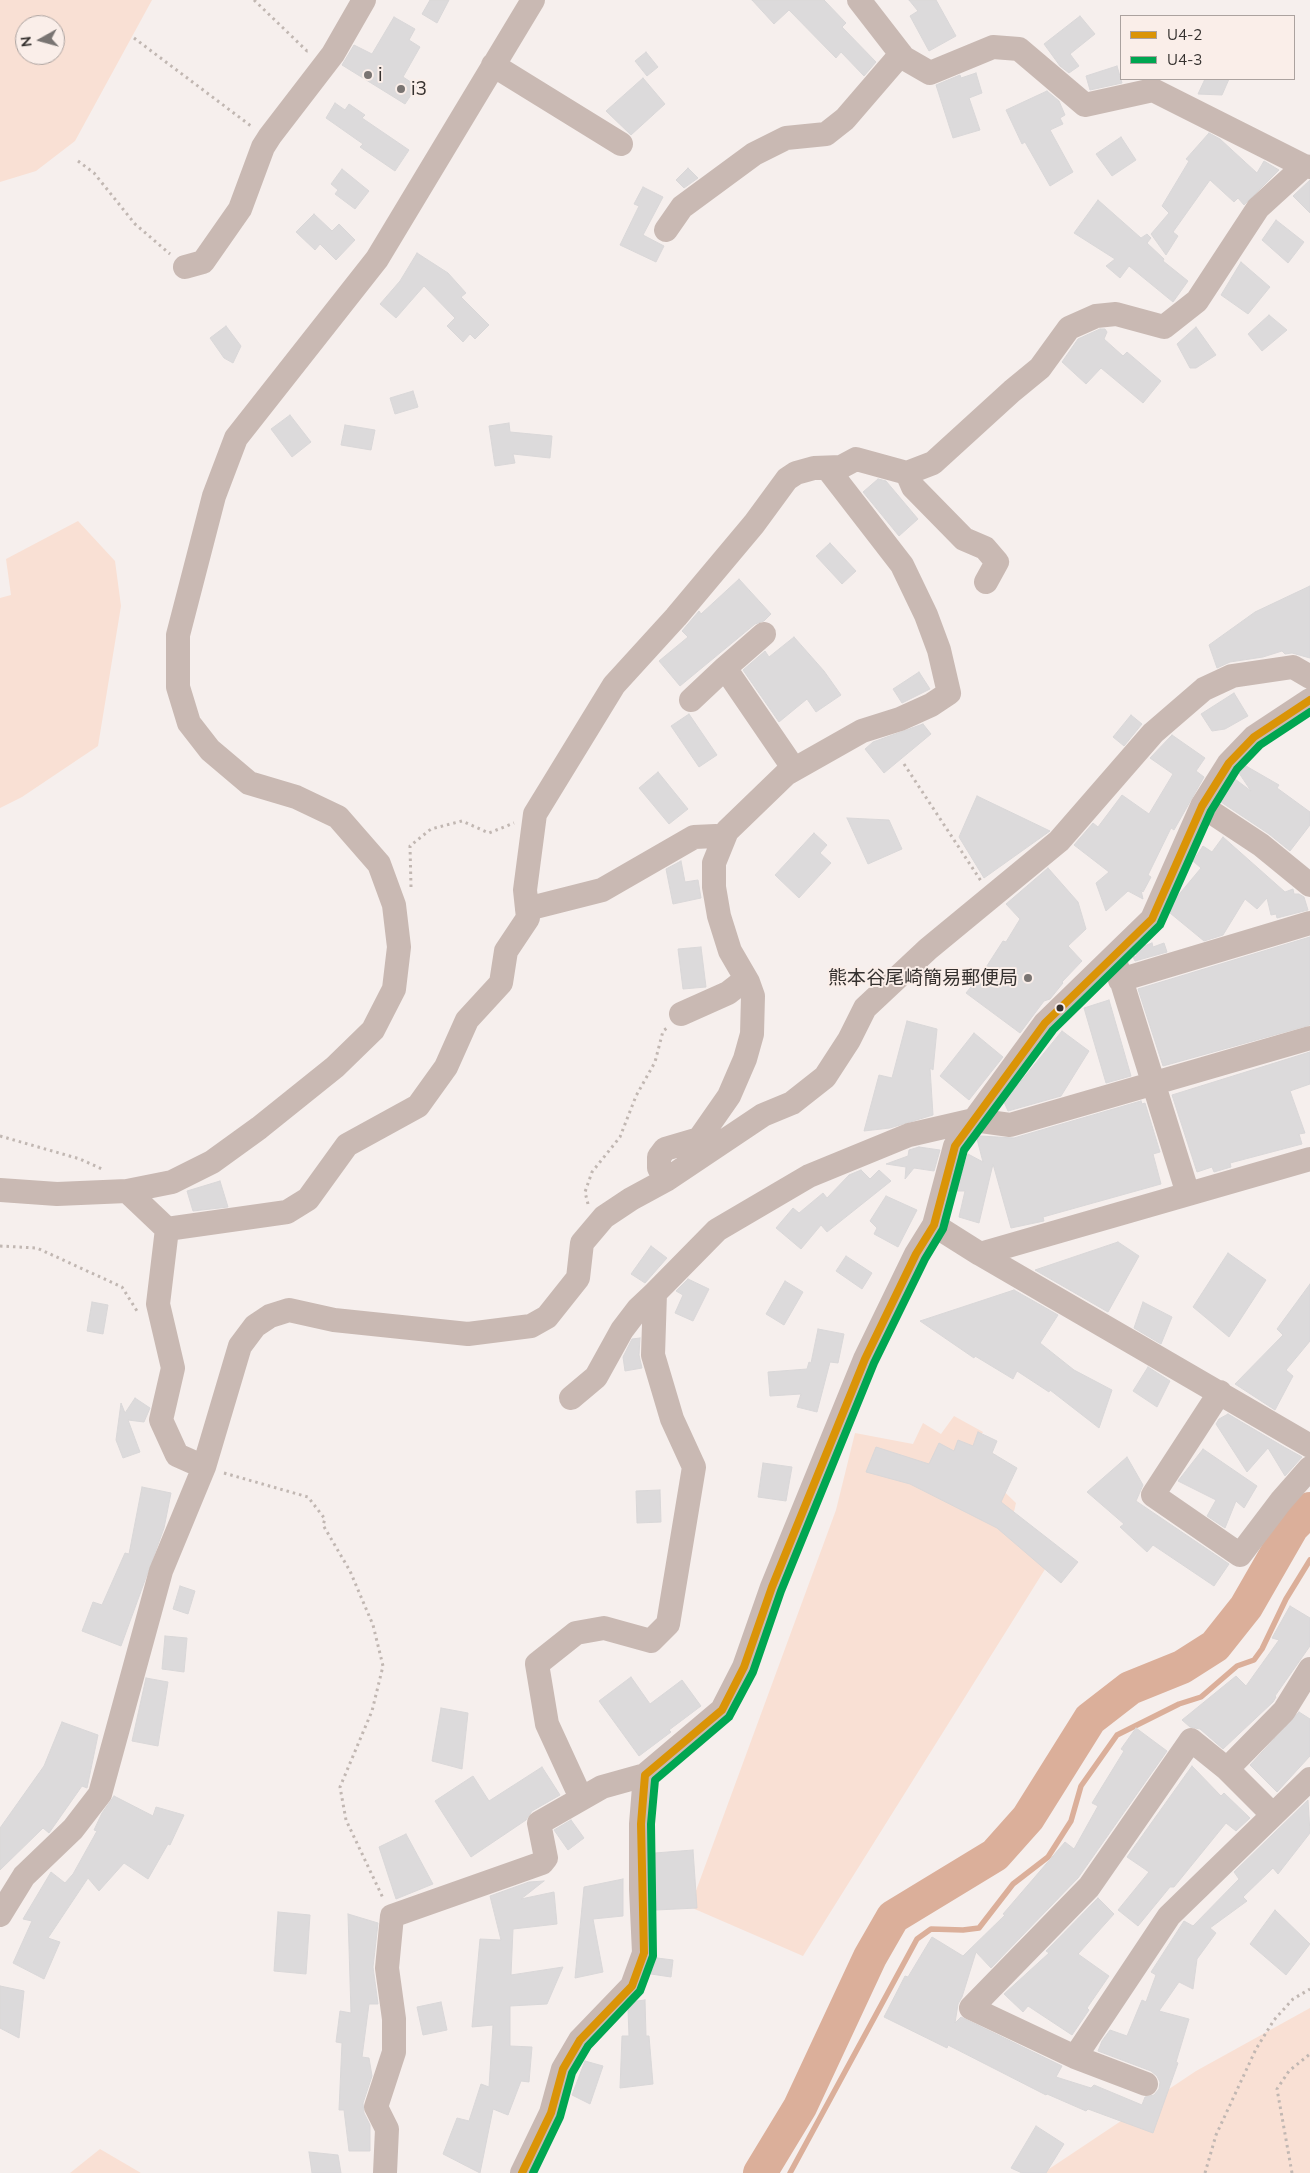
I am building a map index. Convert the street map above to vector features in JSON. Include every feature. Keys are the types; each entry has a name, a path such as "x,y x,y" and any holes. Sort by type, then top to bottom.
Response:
{"street":[{"path":"185,267 203,262 240,209 270,136 329,59 364,0"},
{"path":"0,1190 57,1194 127,1190 172,1182 212,1162 260,1128 335,1067 373,1030 394,989 399,947 394,905 379,864 338,817 296,797 249,783 210,750 189,723 178,687 178,635 214,496 236,438 377,259 533,0"},
{"path":"167,1228 287,1212 308,1199 347,1145 418,1106 446,1067 467,1020 500,984 506,951 528,918 525,890 535,814 614,685 676,617 754,524 788,479 796,473 814,468 841,468 856,459 907,473 934,463 1012,391 1040,368 1069,328 1096,316 1116,314 1164,327 1197,301 1258,208 1307,167 1152,90 1085,105 1019,48 993,47 930,73 901,54 859,0"},
{"path":"666,230 682,207 754,154 786,138 826,134 845,119 901,54"},
{"path":"494,65 621,144"},
{"path":"666,1180 659,1168 659,1157 665,1149 699,1139 729,1096 745,1059 752,1034 753,996 746,979 730,951 719,916 714,887 714,863 723,839 741,816 786,774 862,731 900,719 931,705 950,693 939,650 926,615 902,565 827,468"},
{"path":"907,473 913,487 964,539 985,548 997,562 986,582"},
{"path":"691,700 764,634"},
{"path":"0,1915 24,1876 73,1829 100,1794 161,1571 204,1467 240,1346 254,1326 270,1316 289,1310 334,1320 468,1334 531,1326 547,1317 578,1278 582,1243 604,1217 630,1199 666,1180 763,1114 792,1103 825,1076 849,1040 865,1008 928,949 1060,841 1154,733 1204,689 1232,676 1293,667 1310,677"},
{"path":"725,668 794,769"},
{"path":"385,2173 387,2129 376,2107 394,2052 394,2019 387,1968 392,1916 542,1863 546,1858 539,1823 602,1787 645,1775 722,1710 744,1667 772,1587 865,1359 916,1254 934,1225 955,1146 1045,1023 1152,919 1202,806 1229,763 1254,737 1310,700"},
{"path":"1202,806 1261,845 1310,885"},
{"path":"527,909 602,890 694,837 716,836 723,839"},
{"path":"1120,980 1310,922"},
{"path":"1114,957 1188,1194"},
{"path":"680,1014 728,993 746,979"},
{"path":"572,1398 596,1376 622,1330 638,1309 717,1230 809,1176 909,1134 974,1120 1010,1125 1310,1038"},
{"path":"980,1254 1310,1159"},
{"path":"127,1190 167,1228"},
{"path":"934,1225 980,1254 1310,1446"},
{"path":"167,1228 158,1304 173,1368 161,1420 177,1455 204,1467"},
{"path":"580,1798 547,1724 537,1664 576,1633 604,1628 651,1641 668,1624 694,1467 672,1418 653,1355 655,1293"},
{"path":"1220,1392 1153,1495 1240,1555 1281,1501 1310,1468"},
{"path":"1227,1769 1284,1711 1310,1669"},
{"path":"1146,2084 1075,2056 971,2008 1089,1887 1190,1740 1227,1769 1273,1815"},
{"path":"522,2173 551,2113 563,2069 580,2040 632,1986 644,1953 641,1824 645,1775"},
{"path":"1075,2056 1169,1916 1310,1779"}],"path":[{"path":"254,0 307,51 317,48 329,59"},
{"path":"134,38 188,77 245,123 270,136"},
{"path":"78,161 94,173 135,224 185,267"},
{"path":"904,764 991,896"},
{"path":"412,892 410,846 431,829 462,821 489,833 535,814"},
{"path":"598,1225 589,1207 585,1192 592,1172 620,1137 636,1096 655,1062 663,1031 680,1014"},
{"path":"0,1136 80,1159 108,1172 127,1190"},
{"path":"0,1246 37,1248 122,1287 142,1319"},
{"path":"204,1467 308,1497 325,1519 324,1525 350,1571 369,1616 382,1666 372,1711 340,1787 346,1820 392,1916"},
{"path":"1205,2173 1216,2135 1256,2049 1274,2020 1293,1998 1310,1989"},
{"path":"1292,2173 1277,2089 1289,2071 1310,2054"}],"shaded area":[{"path":"0,0 152,0 75,141 36,171 0,182"},
{"path":"78,521 115,561 121,606 98,746 22,797 0,808 0,598 11,595 6,559"},
{"path":"954,1416 983,1432 975,1445 996,1455 989,1477 1016,1503 1013,1516 1057,1550 803,1956 690,1907 836,1510 855,1433 913,1444 923,1423 941,1434"},
{"path":"1310,2008 1310,2173 1043,2173 1196,2071"},
{"path":"100,2149 141,2173 70,2173"}],"building":[{"path":"430,0 449,0 437,23 422,14"},
{"path":"752,0 824,0 846,23 842,27 876,62 864,76 841,52 836,58 789,10 774,24"},
{"path":"909,0 936,0 956,36 929,51 910,16 918,11"},
{"path":"1080,16 1095,34 1070,54 1079,66 1069,73 1060,66 1044,44"},
{"path":"394,17 415,29 409,40 420,47 403,77 417,86 405,104 342,65 354,45 372,54"},
{"path":"646,52 658,67 647,76 635,61"},
{"path":"1117,66 1122,83 1090,90 1086,76"},
{"path":"976,73 982,93 969,98 980,130 953,138 936,85 960,75 961,78"},
{"path":"643,78 665,104 631,135 606,111"},
{"path":"1205,80 1229,80 1222,95 1198,94"},
{"path":"1047,91 1059,101 1065,115 1060,118 1063,124 1050,130 1073,172 1050,186 1025,142 1022,144 1006,110"},
{"path":"335,103 345,110 349,104 365,115 362,118 409,150 395,171 360,147 363,144 326,118"},
{"path":"1209,133 1220,139 1257,173 1264,161 1279,170 1244,205 1238,198 1234,202 1210,180 1173,232 1178,236 1166,255 1151,234 1169,213 1162,206 1189,161 1186,159"},
{"path":"1121,137 1136,160 1112,176 1096,154"},
{"path":"688,168 698,178 684,188 676,180"},
{"path":"342,169 369,191 355,209 335,194 338,190 331,184"},
{"path":"1310,180 1310,213 1293,196"},
{"path":"643,187 663,197 643,235 664,246 656,262 620,245 639,206 634,204"},
{"path":"1098,200 1141,238 1147,234 1151,238 1147,243 1164,259 1163,261 1188,281 1173,302 1129,266 1120,278 1106,266 1115,259 1074,233"},
{"path":"314,214 332,231 339,224 355,240 336,260 320,244 315,250 296,232"},
{"path":"1276,220 1304,242 1288,263 1262,240"},
{"path":"417,253 448,273 466,293 461,297 489,325 475,339 470,334 463,342 447,326 455,318 424,286 396,318 380,304 400,281"},
{"path":"1241,262 1270,287 1248,314 1221,295"},
{"path":"1269,315 1287,330 1262,351 1248,334"},
{"path":"226,326 241,346 233,363 224,358 210,338"},
{"path":"1196,327 1216,355 1196,368 1190,368 1177,344"},
{"path":"1100,329 1105,329 1107,332 1104,339 1123,356 1127,352 1161,381 1143,403 1101,368 1086,384 1062,362 1078,339"},
{"path":"413,391 418,407 395,414 390,398"},
{"path":"290,415 311,442 292,457 271,429"},
{"path":"509,423 510,432 552,436 550,458 513,454 515,463 495,466 489,426"},
{"path":"345,425 375,430 371,450 341,445"},
{"path":"878,479 886,481 918,519 899,536 863,492"},
{"path":"830,543 856,571 842,584 816,556"},
{"path":"739,579 771,614 764,621 755,624 680,686 659,661 688,637 682,631 699,611 701,614"},
{"path":"1310,586 1310,658 1292,653 1285,654 1282,651 1263,657 1230,662 1217,668 1209,645 1255,612"},
{"path":"794,637 824,671 841,695 816,712 807,699 779,722 743,670 765,651 769,657"},
{"path":"919,672 930,689 902,703 893,689"},
{"path":"1234,693 1248,716 1225,729 1212,731 1201,714"},
{"path":"689,714 717,755 699,767 671,726"},
{"path":"1131,715 1142,724 1124,746 1113,737"},
{"path":"923,724 931,734 884,773 865,749 873,742"},
{"path":"1172,735 1205,758 1196,771 1204,777 1174,830 1171,828 1148,875 1151,877 1143,892 1141,890 1143,899 1128,891 1106,911 1096,883 1109,872 1074,845 1093,823 1098,827 1122,795 1149,814 1173,774 1150,758"},
{"path":"1246,766 1279,785 1277,788 1310,812 1310,825 1290,851 1269,834 1221,802 1235,779 1251,791 1239,773"},
{"path":"658,772 688,809 669,824 639,788"},
{"path":"977,796 1050,831 984,878 959,837"},
{"path":"847,818 889,820 902,849 868,864"},
{"path":"814,833 827,845 820,853 831,863 799,898 775,875"},
{"path":"1223,837 1285,892 1293,889 1294,894 1304,897 1308,910 1277,918 1276,914 1271,915 1267,898 1257,909 1245,899 1223,935 1204,941 1170,913 1176,898 1201,868 1193,861 1203,846 1212,852"},
{"path":"681,861 685,882 698,880 701,898 673,904 666,869"},
{"path":"1048,868 1078,902 1086,929 1068,946 1082,961 1062,982 1050,999 1044,1001 1020,1033 966,993 983,972 1003,941 1006,942 1020,919 1006,904"},
{"path":"1310,937 1310,1025 1163,1066 1138,989"},
{"path":"1152,943 1153,947 1164,943 1167,952 1135,961 1133,957 1137,956 1136,954 1144,946"},
{"path":"701,947 706,987 683,989 678,949"},
{"path":"1109,1000 1131,1076 1106,1083 1084,1008"},
{"path":"907,1021 937,1029 933,1070 930,1068 933,1115 890,1128 864,1131 879,1075 892,1078"},
{"path":"1062,1031 1089,1051 1061,1096 1008,1111 1004,1102"},
{"path":"974,1033 1003,1057 969,1100 940,1076"},
{"path":"1310,1052 1310,1084 1290,1091 1305,1133 1299,1134 1302,1144 1230,1163 1231,1167 1214,1172 1212,1167 1197,1172 1172,1095"},
{"path":"1141,1101 1142,1104 1145,1103 1160,1152 1153,1154 1161,1184 1043,1217 1044,1221 1011,1228 993,1164 979,1223 959,1217 965,1191 957,1191 968,1154 983,1162 977,1139 980,1136 1014,1138"},
{"path":"919,1147 940,1150 934,1171 914,1168 905,1179 906,1167 886,1164 908,1156 909,1150"},
{"path":"861,1170 870,1179 879,1170 891,1181 827,1232 821,1225 801,1249 776,1228 793,1208 799,1213 823,1193 827,1198 849,1175"},
{"path":"220,1181 228,1207 193,1211 187,1191"},
{"path":"886,1196 917,1210 898,1247 874,1234 877,1228 870,1221"},
{"path":"1118,1242 1139,1256 1108,1312 1035,1270"},
{"path":"651,1246 667,1258 645,1283 631,1274"},
{"path":"1228,1253 1266,1280 1229,1337 1193,1307"},
{"path":"846,1256 872,1273 862,1289 836,1271"},
{"path":"688,1279 709,1289 693,1321 675,1313 683,1295 676,1291"},
{"path":"785,1281 803,1292 784,1325 766,1314"},
{"path":"1310,1284 1310,1341 1286,1370 1293,1376 1275,1410 1235,1384 1283,1335 1277,1329"},
{"path":"1014,1290 1058,1315 1040,1343 1074,1370 1112,1390 1099,1428 1050,1390 1049,1392 1017,1371 1013,1379 975,1356 974,1358 920,1321"},
{"path":"92,1302 108,1305 103,1334 87,1331"},
{"path":"1143,1302 1172,1317 1161,1344 1134,1328"},
{"path":"818,1329 844,1334 838,1363 830,1362 817,1412 797,1407 801,1394 770,1396 768,1372 807,1369 809,1362 811,1363"},
{"path":"640,1338 639,1355 642,1368 625,1371 623,1357 632,1339"},
{"path":"1148,1367 1170,1381 1157,1407 1133,1391"},
{"path":"135,1398 150,1408 144,1422 128,1420 140,1452 123,1458 116,1440 121,1403 125,1413"},
{"path":"1228,1414 1302,1457 1285,1476 1268,1448 1247,1472 1216,1424 1219,1419"},
{"path":"978,1432 997,1441 992,1453 1017,1468 1001,1502 1078,1562 1061,1583 997,1528 910,1484 866,1472 876,1447 929,1464 939,1443 954,1451 958,1440 973,1446"},
{"path":"1203,1449 1257,1486 1244,1508 1236,1501 1225,1528 1207,1516 1216,1500 1178,1481"},
{"path":"1127,1457 1143,1485 1136,1501 1229,1564 1214,1586 1153,1545 1147,1552 1120,1527 1124,1524 1087,1492"},
{"path":"763,1463 792,1467 786,1501 758,1497"},
{"path":"142,1487 171,1493 164,1528 121,1646 82,1631 93,1602 102,1605 125,1553 129,1554"},
{"path":"660,1490 661,1522 637,1523 636,1491"},
{"path":"180,1586 195,1591 188,1614 173,1609"},
{"path":"1290,1606 1310,1618 1310,1646 1275,1696 1273,1702 1223,1749 1200,1729 1190,1727 1182,1720 1236,1676 1246,1686 1279,1640 1272,1638"},
{"path":"165,1636 187,1638 184,1672 162,1669"},
{"path":"631,1677 650,1704 682,1680 701,1706 639,1756 599,1701"},
{"path":"146,1678 168,1682 158,1746 132,1741"},
{"path":"441,1708 468,1713 462,1769 432,1761"},
{"path":"1299,1712 1310,1719 1310,1756 1277,1792 1250,1765"},
{"path":"62,1722 98,1735 87,1788 82,1786 49,1833 43,1828 0,1870 0,1828 44,1766"},
{"path":"1136,1728 1167,1751 1078,1878 991,1968 976,1952 958,2004 955,2023 961,2017 1062,2066 1056,2077 1091,2088 1094,2085 1142,2105 1145,2097 1154,2095 1159,2089 1160,2082 1157,2076 1151,2071 1098,2051 1102,2041 1110,2030 1127,2036 1142,2000 1146,2002 1156,1975 1151,1972 1184,1921 1193,1926 1239,1879 1234,1872 1308,1800 1310,1833 1278,1874 1273,1868 1243,1897 1247,1901 1210,1928 1216,1933 1197,1959 1193,1989 1179,1982 1159,2011 1189,2019 1176,2062 1178,2063 1153,2133 1088,2109 1086,2111 1046,2095 948,2045 947,2048 884,2017 905,1976 908,1977 932,1937 963,1956 1005,1915 1003,1914 1065,1842 1074,1849 1098,1806 1092,1803 1124,1751 1121,1749"},
{"path":"1192,1766 1221,1796 1224,1793 1250,1818 1236,1831 1226,1823 1174,1887 1170,1887 1138,1926 1118,1910 1149,1872 1127,1857"},
{"path":"542,1767 560,1795 532,1811 526,1820 471,1857 435,1801 473,1776 489,1801"},
{"path":"114,1796 153,1816 156,1807 184,1815 170,1845 168,1844 148,1879 124,1863 99,1891 88,1878 48,1938 60,1942 44,1979 13,1963 32,1921 23,1919 51,1872 65,1883 73,1874 97,1831 94,1830 102,1813"},
{"path":"571,1820 584,1838 568,1850 554,1830"},
{"path":"406,1834 433,1884 396,1899 379,1847"},
{"path":"693,1850 697,1908 656,1910 655,1853"},
{"path":"623,1879 623,1916 593,1919 603,1972 575,1978 584,1887"},
{"path":"544,1881 521,1899 554,1892 557,1924 513,1929 511,1975 563,1967 547,2004 510,2006 510,2046 532,2047 529,2082 521,2081 508,2115 493,2109 480,2173 443,2154 457,2118 469,2121 481,2084 489,2087 493,2025 472,2027 480,1939 501,1940 490,1896 529,1882"},
{"path":"1098,1898 1114,1914 1078,1954 1109,1976 1087,2008 1089,2010 1072,2035 1028,2006 1023,2012 1004,1994 1049,1953 1046,1951"},
{"path":"1275,1910 1310,1944 1286,1975 1250,1944"},
{"path":"278,1912 310,1915 306,1974 274,1971"},
{"path":"348,1914 378,1923 373,1967 378,2004 369,2004 362,2057 369,2058 372,2076 363,2103 364,2113 370,2125 370,2151 349,2151 344,2110 339,2110 342,2043 336,2042 340,2011 351,2013"},
{"path":"657,1958 673,1960 671,1977 651,1974"},
{"path":"0,1986 24,1991 19,2038 0,2028"},
{"path":"645,2000 646,2036 649,2036 653,2084 620,2088 622,2036 629,2036 628,2010 637,2001"},
{"path":"441,2002 447,2030 423,2035 417,2007"},
{"path":"585,2061 603,2066 590,2104 572,2095"},
{"path":"1036,2126 1064,2144 1046,2173 1022,2173 1011,2168"},
{"path":"309,2152 338,2155 341,2173 312,2173"}],"waterway":[{"path":"760,2173 800,2107 870,1957 893,1917 995,1855 1028,1818 1090,1719 1130,1688 1182,1667 1215,1646 1246,1607 1292,1527 1310,1509"},
{"path":"790,2173 917,1939 931,1929 963,1930 979,1928 1013,1884 1048,1857 1071,1821 1081,1786 1117,1735 1179,1704 1201,1697 1237,1666 1254,1660 1262,1649 1286,1599 1310,1560"}],"transit line":[{"name":"U4-2","path":"522,2173 551,2113 563,2069 580,2040 632,1986 644,1953 641,1824 645,1775 722,1710 744,1667 772,1587 865,1359 916,1254 934,1225 955,1146 1045,1023 1152,919 1202,806 1229,763 1254,737 1310,700"},
{"name":"U4-3","path":"533,2173 560,2117 572,2073 588,2046 640,1991 653,1956 651,1824 655,1780 729,1717 753,1672 781,1591 874,1363 925,1259 943,1229 964,1150 1053,1030 1160,925 1211,811 1237,769 1260,745 1310,712"}],"place":[{"name":"i","path":"368,75"},
{"name":"i3","path":"401,89"},
{"name":"熊本谷尾崎簡易郵便局","path":"1028,978"}]}
